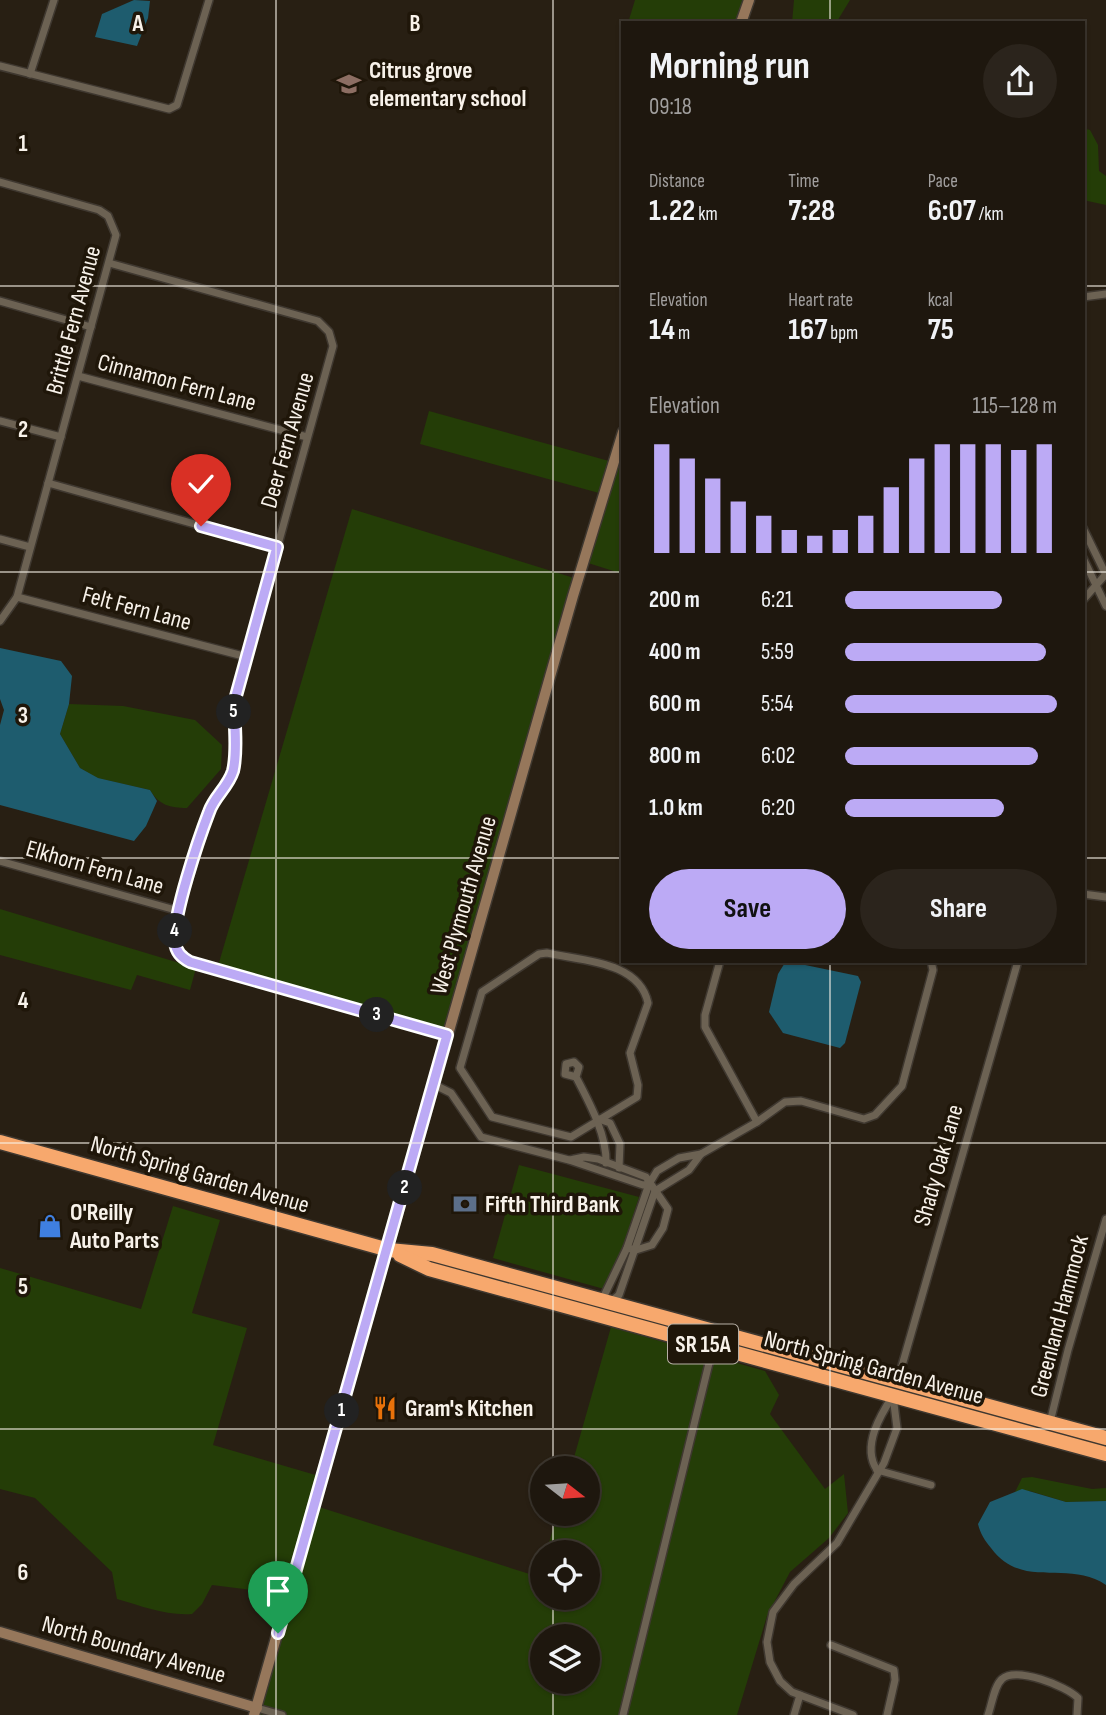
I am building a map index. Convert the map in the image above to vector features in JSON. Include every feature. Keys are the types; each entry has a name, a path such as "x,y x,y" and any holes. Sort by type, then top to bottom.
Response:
{"highway":[{"name":"North Spring Garden Avenue","path":"0,1142 389,1250 429,1269 583,1311 605,1307 613,1312 633,1309 1106,1438"},
{"name":"North Spring Garden Avenue","path":"389,1250 432,1254 605,1307 713,1347 1106,1454"}],"street":[{"path":"30,74 54,0"},
{"path":"0,66 169,110 177,106 209,0"},
{"path":"742,21 749,0"},
{"name":"Brittle Fern Avenue","path":"0,182 99,210 108,216 116,235 17,597 0,621"},
{"name":"Deer Fern Avenue","path":"109,263 325,325 333,346 233,715 235,762 225,787 209,811 179,911 175,943 178,953 190,962 447,1035"},
{"path":"1085,297 1106,294"},
{"path":"0,301 92,327"},
{"name":"Cinnamon Fern Lane","path":"78,376 307,437"},
{"path":"0,421 61,437"},
{"name":"West Plymouth Avenue","path":"256,1711 389,1250 447,1035 621,439"},
{"path":"48,483 277,547"},
{"path":"1085,532 1106,574 1085,597"},
{"path":"0,539 30,547"},
{"path":"1085,562 1106,606"},
{"name":"Felt Fern Lane","path":"17,597 247,657"},
{"name":"Elkhorn Fern Lane","path":"0,861 179,911"},
{"path":"1085,894 1106,897"},
{"path":"547,953 627,972 638,981 647,996 647,1014 637,1028 629,1054 638,1085 637,1097 599,1119 576,1136 566,1138 492,1117 460,1068 482,992 539,954 547,953"},
{"path":"719,963 705,1015 705,1027 757,1122"},
{"path":"605,1307 619,1295 649,1184 664,1167 679,1158 701,1154 757,1122 785,1102 801,1101 864,1119 875,1115 902,1086 933,970 931,963"},
{"name":"Shady Oak Lane","path":"894,1396 1017,963"},
{"path":"576,1077 599,1119 598,1131 605,1149 604,1172"},
{"path":"433,1084 451,1093 481,1137 569,1160 643,1185 649,1184"},
{"path":"599,1119 610,1123 620,1148 617,1176"},
{"path":"605,1149 620,1148"},
{"path":"632,1249 655,1191 689,1170 701,1154"},
{"path":"569,1160 584,1157 646,1177 666,1202 667,1217 652,1245 632,1249"},
{"path":"664,1167 673,1180"},
{"name":"Greenland Hammock","path":"1050,1423 1106,1219"},
{"path":"623,1715 713,1347"},
{"path":"894,1396 883,1409 874,1438 872,1463 877,1470 931,1485"},
{"path":"853,1715 800,1695 780,1681 770,1662 767,1642 769,1622 794,1584 837,1543 855,1518 892,1442 898,1412 894,1396"},
{"path":"874,1438 892,1442"},
{"name":"North Boundary Avenue","path":"0,1632 256,1711"},
{"path":"831,1645 894,1670 895,1680 887,1715"},
{"path":"988,1715 998,1684 1004,1676 1015,1673 1068,1688 1078,1698 1077,1715"},
{"path":"794,1715 800,1695"},
{"path":"256,1711 282,1715"}],"green space":[{"path":"635,0 744,0 738,21 629,21"},
{"path":"794,0 850,0 837,21 792,21"},
{"path":"1085,129 1090,130 1098,145 1099,171 1106,176 1106,205 1085,200"},
{"path":"429,411 609,461 599,493 420,444"},
{"path":"621,454 621,573 588,563"},
{"path":"352,509 574,578 444,1031 218,966"},
{"path":"69,704 123,706 195,720 222,745 221,769 187,808 166,805 150,790 97,778 80,768 60,734"},
{"path":"0,909 196,968 190,990 137,975 131,990 0,955"},
{"path":"519,1165 639,1197 623,1247 604,1289 493,1258"},
{"path":"173,1206 220,1220 192,1313 247,1328 213,1445 319,1476 287,1587 271,1583 261,1591 212,1585 202,1604 192,1614 163,1612 117,1599 112,1572 35,1498 0,1489 0,1268 141,1309"},
{"path":"611,1327 765,1371 779,1395 770,1414 825,1489 844,1474 848,1513 829,1538 790,1572 767,1616 737,1715 259,1715 319,1507 530,1574 530,1610 600,1610 600,1540 550,1540 554,1526 600,1526 600,1456 574,1456"},
{"path":"1032,1477 1092,1489 1106,1488 1106,1501 1066,1502 1030,1491 1015,1492 1022,1478"}],"water":[{"path":"134,0 150,1 148,18 137,46 95,37 102,14"},
{"path":"0,648 61,661 72,676 69,704 60,734 80,768 98,778 150,790 157,801 146,826 134,841 0,805 0,725 4,710 0,699"},
{"path":"785,963 796,963 858,976 861,982 845,1043 840,1048 783,1033 769,1012 778,974"},
{"path":"1022,1489 1066,1502 1106,1501 1106,1585 1077,1574 1031,1572 1017,1568 1004,1561 991,1548 978,1524 990,1502"}],"place":[{"name":"Citrus grove elementary school","path":"349,84"},
{"name":"Fifth Third Bank","path":"465,1204"},
{"name":"O'Reilly Auto Parts","path":"50,1226"},
{"name":"Gram's Kitchen","path":"385,1408"}],"route":[{"path":"201,526 277,547 236,696 233,715 235,762 225,787 209,811 179,911 175,934 178,953 190,962 447,1035 389,1250 278,1633"}]}
